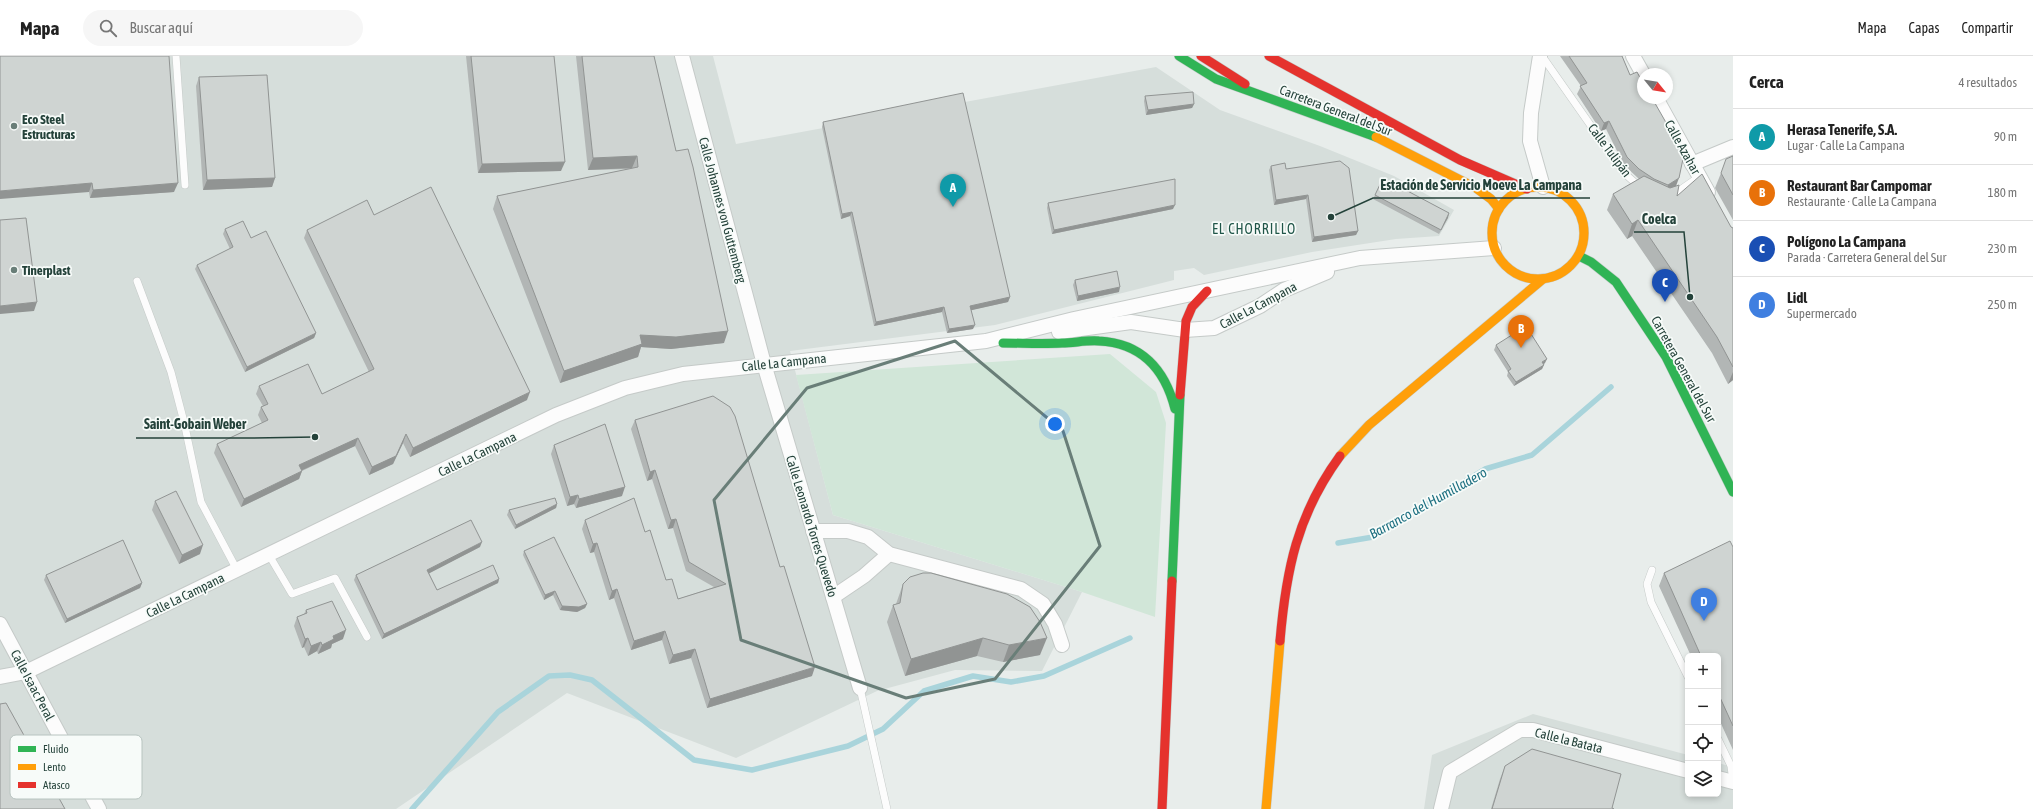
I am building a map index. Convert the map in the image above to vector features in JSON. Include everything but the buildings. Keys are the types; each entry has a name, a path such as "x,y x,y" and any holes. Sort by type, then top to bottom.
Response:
{"main road":[{"name":"Carretera General del Sur","path":"1179,56 1216,78 1269,99 1371,134 1476,188 1491,200 1499,209"},
{"path":"1201,56 1269,99"},
{"name":"Carretera General del Sur","path":"1269,56 1460,160 1527,189"},
{"path":"1543,188 1558,192 1572,202 1580,215 1584,231 1583,244 1580,256 1572,265 1560,274 1543,279 1527,278 1512,271 1501,260 1494,248 1493,227 1499,209 1511,196 1527,189 1543,188"},
{"name":"Carretera General del Sur","path":"1580,256 1591,262 1616,282 1666,357 1733,492"},
{"path":"1266,809 1282,616 1294,546 1310,504 1327,474 1340,456 1369,425 1543,279"},
{"path":"1162,809 1178,428 1185,330 1186,321 1192,307 1208,291"},
{"path":"1003,343 1101,341 1120,344 1141,354 1159,368 1172,392 1178,428"}],"street":[{"name":"Calle Johannes von Guttemberg","path":"682,56 764,364"},
{"path":"1541,56 1531,113 1530,141 1543,188"},
{"path":"1633,56 1640,68"},
{"name":"Calle Azahar","path":"1659,104 1714,205"},
{"path":"1692,164 1733,147"},
{"name":"Calle La Campana","path":"0,677 26,672 556,415 625,388 683,374 986,341 1074,319 1360,258 1494,248"},
{"name":"Calle La Campana","path":"986,341 1003,343 1076,328 1131,322 1185,330 1214,328 1234,320 1284,290 1360,258"},
{"name":"Calle Leonardo Torres Quevedo","path":"764,364 860,688"},
{"path":"813,531 848,531 868,538 889,554 1021,589 1043,604 1055,624 1062,645"},
{"path":"833,597 864,576 889,554"},
{"name":"Calle Isaac Peral","path":"0,624 60,735"},
{"name":"Calle la Batata","path":"1441,809 1450,772 1520,730 1532,730 1685,770"},
{"path":"1721,779 1733,782"},
{"name":"Calle Isaac Peral","path":"94,799 99,809"}],"lane":[{"path":"176,56 184,185"},
{"name":"Calle Tulipán","path":"1541,56 1624,173 1638,186 1651,193"},
{"path":"1662,198 1666,199 1699,178"},
{"path":"137,281 171,372 184,422 201,502 237,570"},
{"path":"269,555 292,594 335,578 367,637"},
{"path":"1652,570 1647,584 1651,602 1685,672"},
{"path":"860,688 887,809"},
{"path":"1721,745 1731,766 1733,782"}],"highlighted area":[{"path":"955,341 1063,431 1100,546 995,679 906,698 741,640 714,500 807,388"}],"shaded area":[{"path":"0,56 713,56 736,144 1156,67 1220,110 1320,146 1394,176 1454,210 1439,236 1396,239 1312,252 1204,275 1194,268 1174,271 1174,280 995,325 790,351 833,515 1082,592 1042,671 955,670 877,691 736,758 567,693 396,809 0,809"},
{"path":"1533,714 1685,754 1685,797 1721,797 1721,764 1733,767 1733,809 1424,809 1432,755"}],"green space":[{"path":"1110,354 1156,392 1166,423 1155,617 1082,592 833,515 796,375"}],"waterway":[{"name":"Barranco del Humilladero","path":"1338,543 1373,537 1485,469 1532,455 1611,387"},
{"name":"Barranco del Humilladero","path":"412,809 498,712 549,676 570,675 592,680 694,760 752,770 848,746 883,729 924,691 973,676 1011,682 1044,676 1130,638"}],"traffic: fast":[{"path":"1179,56 1216,79 1376,137"},
{"path":"1579,256 1591,262 1616,282 1666,357 1733,492"},
{"path":"1003,343 1067,343 1099,341 1127,347 1139,353 1158,370 1171,395 1175,409"},
{"path":"1172,581 1180,395"}],"traffic: slow":[{"path":"1376,137 1476,188 1491,199 1499,209"},
{"path":"1538,187 1555,191 1570,201 1580,216 1584,233 1580,250 1570,265 1555,275 1538,279 1521,275 1506,265 1496,250 1492,233 1496,216 1506,201 1521,191 1538,187"},
{"path":"1340,456 1369,425 1543,279"},
{"path":"1266,809 1280,641"}],"traffic: jam":[{"path":"1201,56 1245,84"},
{"path":"1269,56 1460,160 1527,189"},
{"path":"1180,395 1186,321 1192,307 1207,291"},
{"path":"1280,641 1286,590 1296,544 1313,500 1325,478 1340,456"},
{"path":"1162,809 1172,581"}],"place":[{"name":"Eco Steel Estructuras","path":"14,126"},
{"name":"Herasa Tenerife, S.A.","path":"953,207"},
{"name":"Estación de Servicio Moeve La Campana","path":"1331,217"},
{"name":"Tinerplast","path":"14,270"},
{"name":"Coelca","path":"1690,297"},
{"name":"Polígono La Campana","path":"1665,302"},
{"name":"Restaurant Bar Campomar","path":"1521,348"},
{"name":"Saint-Gobain Weber","path":"315,437"},
{"name":"Lidl","path":"1704,621"}],"district":[{"name":"EL CHORRILLO","path":"1254,229"}]}
